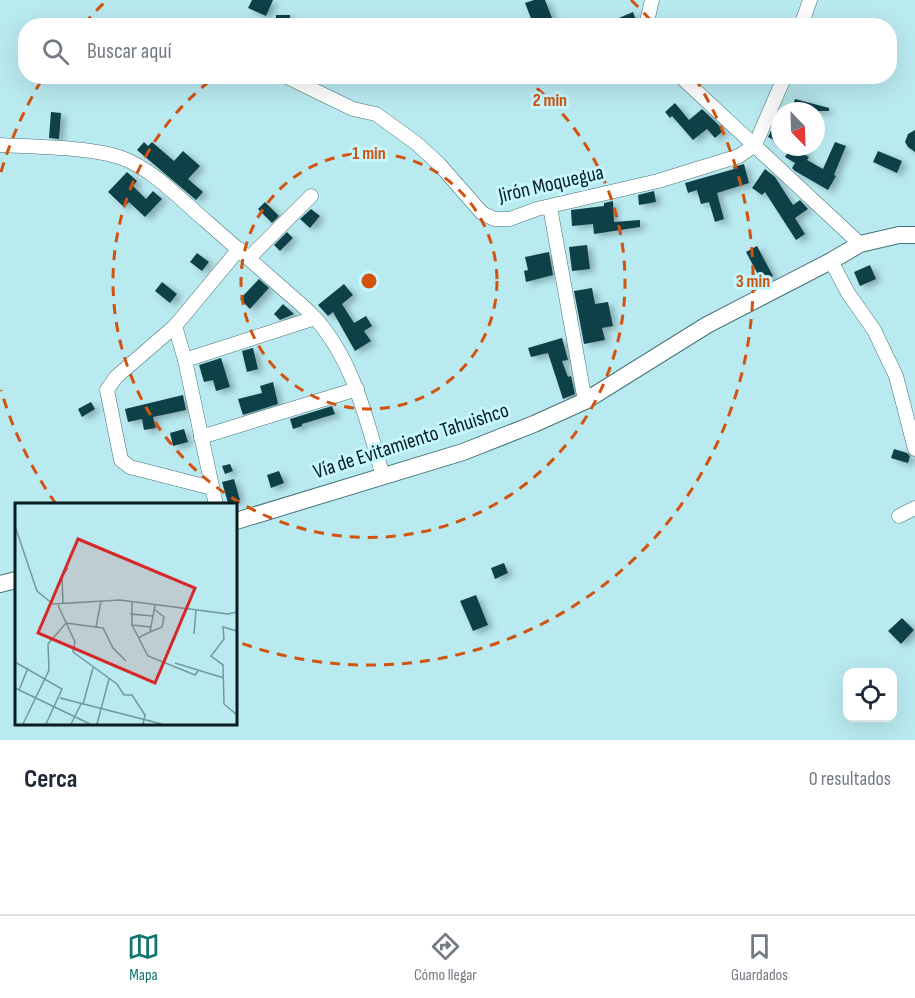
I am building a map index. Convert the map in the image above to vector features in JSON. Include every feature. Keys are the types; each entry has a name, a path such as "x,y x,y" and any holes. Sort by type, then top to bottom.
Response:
{"main road":[{"name":"Vía de Evitamiento Tahuishco","path":"237,521 463,452 585,401 707,325 860,244 899,235 915,235"},
{"path":"0,584 15,580"}],"street":[{"path":"648,18 652,0"},
{"path":"804,18 810,0"},
{"name":"Jirón Moquegua","path":"301,84 353,109 376,114 416,143 439,164 482,213 494,219 510,219 658,181 724,162 740,156 755,145"},
{"path":"689,84 860,244"},
{"path":"755,145 782,84"},
{"path":"0,145 86,151 120,157 155,177 315,318 343,360 357,389 383,476"},
{"path":"212,488 124,465 121,460 107,390 116,377 175,326 244,254 311,196"},
{"path":"550,207 585,401"},
{"path":"831,261 848,293 874,330 896,376 915,449"},
{"path":"185,360 315,318"},
{"path":"175,326 185,360 216,503"},
{"path":"201,437 357,389"},
{"path":"900,516 915,508"}],"building":[{"path":"252,0 273,0 266,16 248,8"},
{"path":"545,0 552,18 531,18 525,3"},
{"path":"633,12 635,18 619,18"},
{"path":"276,15 290,15 290,18 276,18"},
{"path":"675,103 689,120 702,109 724,130 715,138 707,129 693,140 672,116 670,118 665,112"},
{"path":"51,112 61,113 59,139 49,138"},
{"path":"915,130 915,152 905,142 908,134"},
{"path":"144,142 148,146 152,142 174,161 183,151 200,166 188,179 203,192 196,200 137,150"},
{"path":"835,142 846,146 834,175 836,176 828,190 795,171 792,168 795,163 785,157 807,156 809,157 807,160 823,169"},
{"path":"878,151 902,161 897,173 873,162"},
{"path":"744,164 749,183 717,193 724,219 715,222 709,202 701,204 697,190 688,193 685,183"},
{"path":"765,169 775,177 793,205 800,200 808,209 795,218 805,234 796,240 765,192 762,195 752,188"},
{"path":"127,172 137,181 133,186 146,199 153,191 162,199 145,217 129,202 124,207 108,192"},
{"path":"654,191 656,202 639,205 638,195"},
{"path":"613,201 614,222 640,220 640,227 594,234 593,224 572,226 571,210 604,206 604,203"},
{"path":"265,202 279,216 272,223 258,209"},
{"path":"311,209 320,216 310,228 300,219"},
{"path":"287,232 293,238 280,251 274,245"},
{"path":"587,245 590,269 572,271 569,247"},
{"path":"757,246 773,276 762,282 746,252"},
{"path":"549,252 553,275 526,282 524,271 528,270 525,257"},
{"path":"197,253 209,262 202,271 190,262"},
{"path":"870,265 876,279 860,286 854,272"},
{"path":"259,279 269,288 250,309 240,299"},
{"path":"162,282 177,294 170,303 155,291"},
{"path":"344,284 353,295 342,304 354,323 366,316 372,326 364,331 371,341 355,351 333,312 328,316 318,305"},
{"path":"592,288 595,304 608,302 613,326 602,328 605,340 584,344 574,291"},
{"path":"283,304 294,314 280,320 274,314"},
{"path":"562,338 568,360 562,361 568,377 571,376 575,394 563,399 548,353 531,357 528,348"},
{"path":"253,348 258,369 247,372 242,351"},
{"path":"221,358 230,387 216,391 213,380 204,382 199,365"},
{"path":"273,382 278,404 243,415 238,399 262,393 260,386"},
{"path":"183,395 186,410 153,417 156,428 144,430 142,419 128,422 125,409"},
{"path":"91,402 95,409 82,417 78,409"},
{"path":"332,406 335,414 293,429 290,419"},
{"path":"184,429 188,442 173,446 170,433"},
{"path":"894,449 910,456 908,463 891,458"},
{"path":"230,464 233,471 225,474 222,466"},
{"path":"279,471 284,483 271,488 267,475"},
{"path":"234,479 240,500 228,503 222,482"},
{"path":"504,563 508,573 495,579 491,568"},
{"path":"476,595 488,625 473,631 460,601"},
{"path":"902,618 914,630 901,644 888,631"}]}
